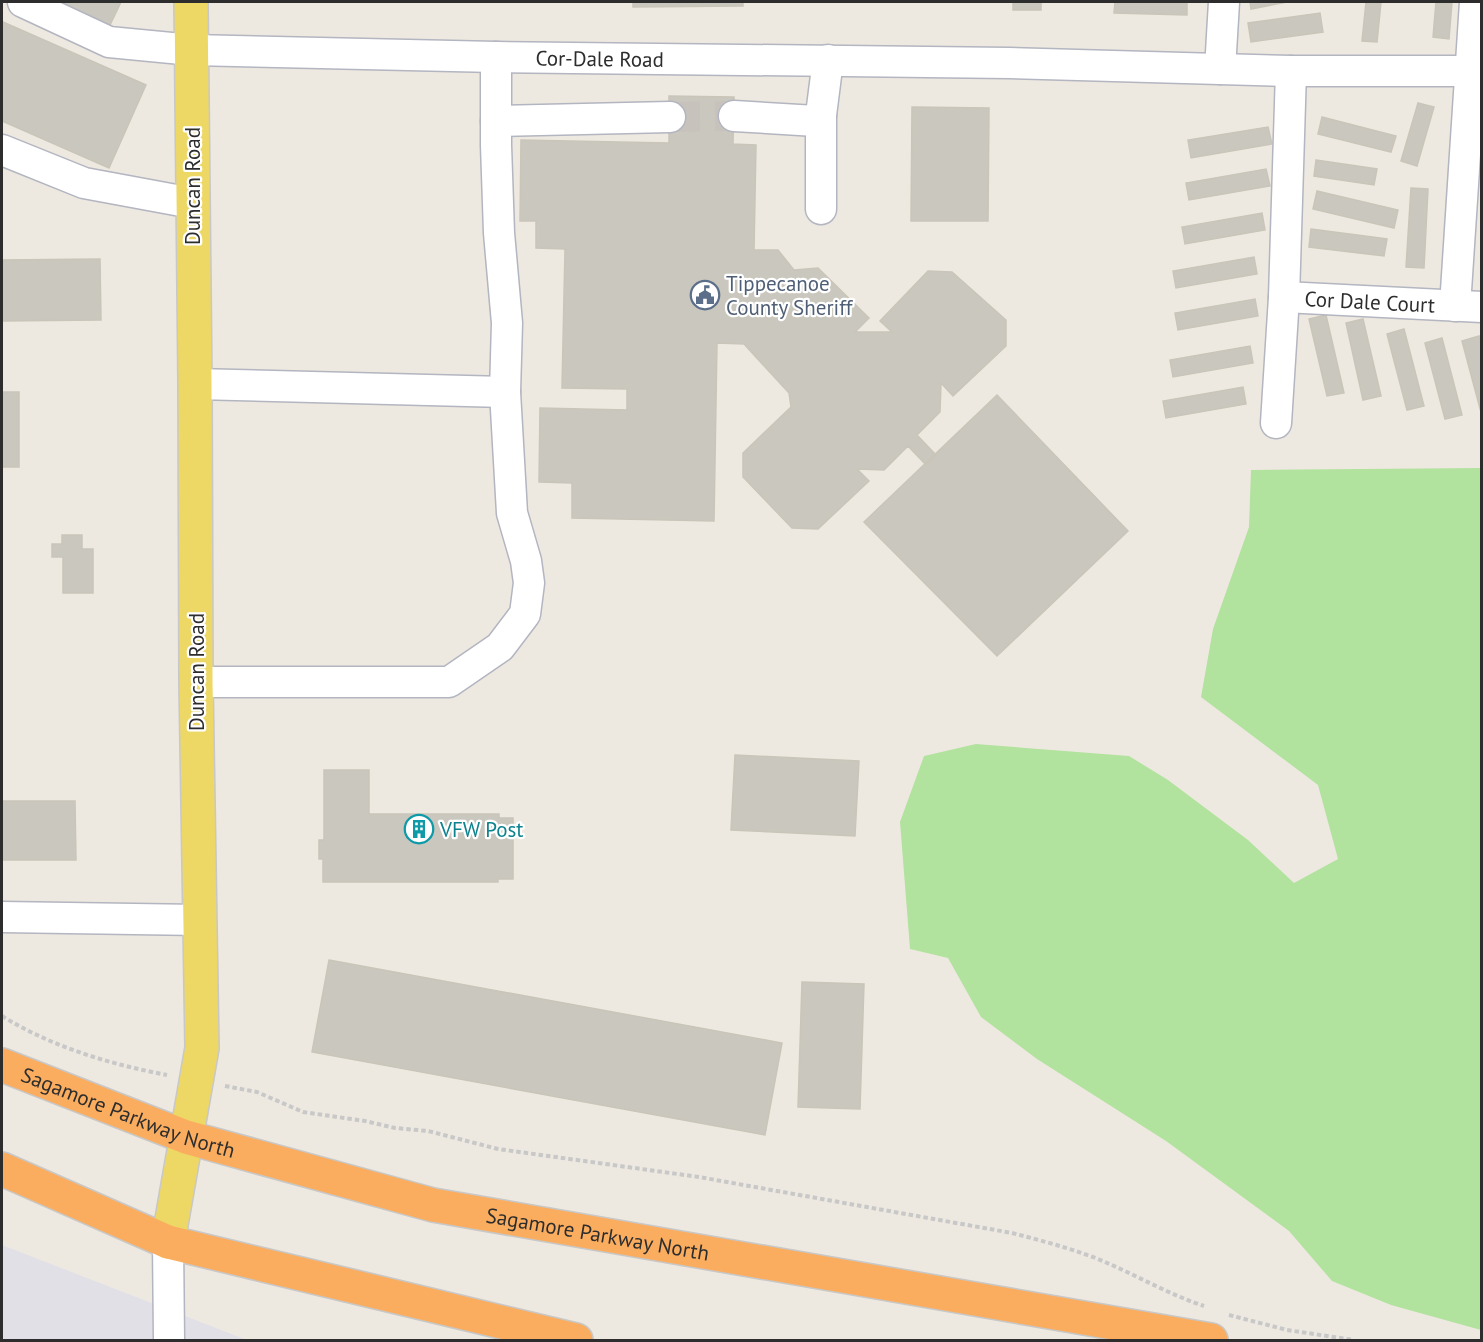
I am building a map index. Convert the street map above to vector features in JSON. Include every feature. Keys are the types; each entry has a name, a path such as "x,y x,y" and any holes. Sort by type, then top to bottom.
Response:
{"highway":[{"name":"Sagamore Parkway North","path":"2,1065 186,1137 433,1205 1219,1327"},
{"path":"2,1169 168,1242 576,1341"}],"main road":[{"name":"Duncan Road","path":"168,1242 202,1048 196,682 191,2"}],"street":[{"name":"Cor-Dale Road","path":"23,2 108,42 192,50 496,57 1009,63 1291,71 1477,70"},
{"path":"1220,69 1224,2"},
{"path":"1468,307 1477,70 1475,2"},
{"path":"196,682 449,682 500,647 525,614 529,583 526,561 512,513 505,392 507,323 499,222 496,57"},
{"path":"821,209 821,115 828,60"},
{"path":"1276,423 1284,297 1291,71"},
{"path":"734,116 816,121 821,115"},
{"path":"496,122 670,117"},
{"path":"2,150 84,183 192,203"},
{"name":"Cor Dale Court","path":"1284,297 1468,307"},
{"path":"195,384 505,392"},
{"path":"2,917 200,920"},
{"name":"Duncan Road","path":"168,1242 169,1341"}],"path":[{"path":"2,1016 23,1029 56,1043 99,1058 148,1071"},
{"path":"257,1092 303,1112 395,1128 428,1131 498,1149 699,1177 1012,1233 1055,1244 1094,1258 1172,1295 1205,1306"},
{"path":"1219,1327 1287,1330 1354,1341"}],"shaded area":[{"path":"2,1245 247,1340 2,1340"}],"green space":[{"path":"1482,468 1481,1330 1391,1305 1332,1281 1289,1231 1166,1141 1037,1059 981,1017 948,958 910,949 900,822 924,756 976,744 1129,756 1168,780 1248,840 1294,883 1338,859 1318,785 1201,697 1213,629 1249,527 1251,470"}],"building":[{"path":"58,2 121,2 110,25"},
{"path":"633,2 743,2 743,6 633,7"},
{"path":"1013,2 1041,2 1041,10 1013,10"},
{"path":"1115,2 1187,2 1187,15 1114,13"},
{"path":"1250,2 1287,2 1251,9"},
{"path":"1366,2 1381,2 1377,42 1362,41"},
{"path":"1436,2 1452,2 1449,39 1433,37"},
{"path":"1320,13 1323,32 1251,42 1248,23"},
{"path":"3,22 146,85 109,168 2,121"},
{"name":"Tippecanoe County Sheriff","path":"669,96 734,97 733,144 756,145 754,250 778,250 794,270 818,268 869,318 855,332 892,332 880,321 928,271 952,272 1006,320 1006,346 953,396 941,383 940,412 917,435 936,455 926,465 908,446 884,470 857,469 869,481 818,529 792,528 743,477 743,453 791,407 789,393 744,344 717,343 714,521 572,518 572,483 539,482 540,408 627,410 627,389 562,388 565,249 536,248 536,221 520,221 521,140 669,143"},
{"path":"1418,103 1434,107 1417,166 1401,161"},
{"path":"912,107 989,108 988,221 911,221"},
{"path":"1322,117 1396,136 1391,152 1318,134"},
{"path":"1268,127 1272,144 1191,158 1188,140"},
{"path":"1316,160 1377,169 1374,185 1314,176"},
{"path":"1266,169 1270,186 1189,200 1186,183"},
{"path":"1411,188 1428,189 1424,268 1406,267"},
{"path":"1317,191 1398,210 1394,228 1313,209"},
{"path":"1262,213 1265,230 1185,244 1182,227"},
{"path":"1311,229 1387,239 1384,256 1309,247"},
{"path":"1254,257 1257,274 1176,288 1173,271"},
{"path":"100,259 101,320 2,321 2,260"},
{"path":"1255,299 1258,316 1178,330 1175,313"},
{"path":"1326,315 1344,393 1327,396 1309,319"},
{"path":"1363,319 1381,396 1363,400 1346,323"},
{"path":"1404,329 1424,406 1407,410 1387,334"},
{"path":"1479,336 1482,347 1482,416 1462,341"},
{"path":"1442,338 1462,415 1445,419 1425,343"},
{"path":"1250,346 1253,363 1173,377 1170,360"},
{"path":"1243,387 1246,404 1166,418 1163,401"},
{"path":"2,392 19,392 19,467 2,467"},
{"path":"997,395 1128,531 997,656 864,522"},
{"path":"62,535 82,535 82,549 93,549 93,593 63,593 63,557 52,557 52,544 62,544"},
{"path":"735,755 859,761 855,836 731,830"},
{"name":"VFW Post","path":"324,770 369,770 369,814 499,814 499,818 513,818 513,879 498,879 498,882 323,882 323,859 319,859 319,840 324,840"},
{"path":"2,801 75,801 76,860 2,860"},
{"path":"329,960 782,1043 765,1135 312,1052"},
{"path":"802,982 864,984 860,1109 798,1107"}],"tunnel":[{"path":"670,117 734,116"}],"place":[{"name":"Tippecanoe County Sheriff","path":"705,295"},
{"name":"VFW Post","path":"419,829"}]}
